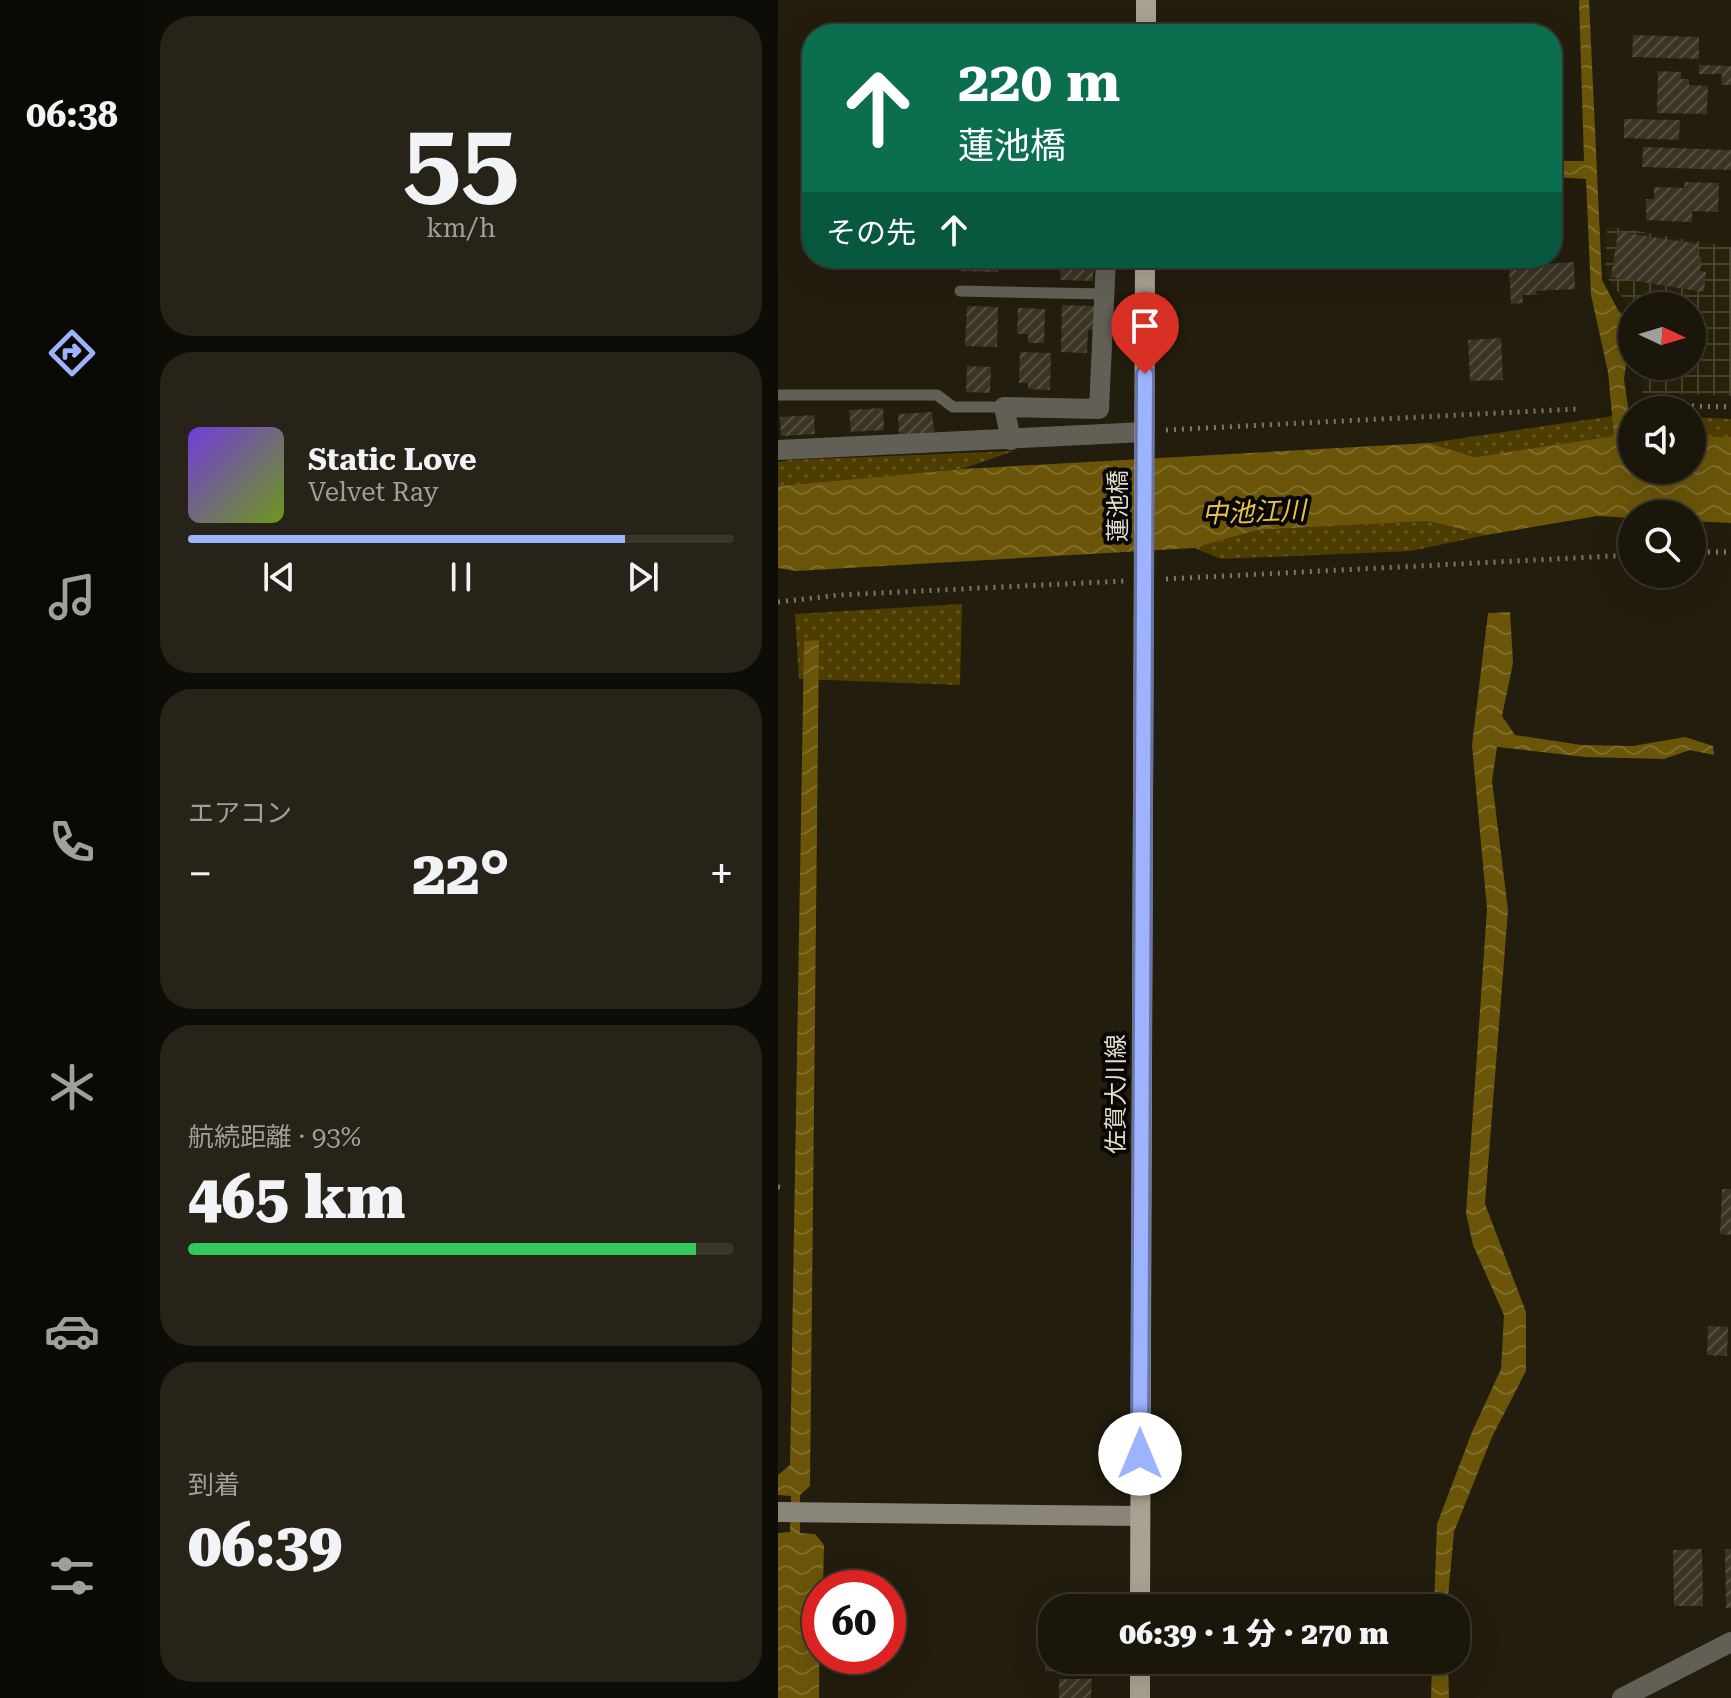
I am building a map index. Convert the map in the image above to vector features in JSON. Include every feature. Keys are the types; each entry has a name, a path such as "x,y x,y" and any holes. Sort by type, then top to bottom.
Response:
{"main road":[{"path":"1146,0 1146,24"},
{"path":"1144,432 1145,268"},
{"name":"蓮池橋","path":"1144,432 1144,580"},
{"name":"佐賀大川線","path":"1140,1594 1144,580"},
{"path":"1140,1674 1140,1698"}],"street":[{"path":"1011,440 1004,407 1099,409 1105,268"},
{"path":"778,450 1144,432"},
{"path":"790,1512 1140,1516"},
{"path":"1622,1698 1731,1642"}],"lane":[{"path":"960,291 1104,294"},
{"path":"778,395 937,395 953,407 1004,407"}],"path":[{"path":"1706,406 1731,407"},
{"path":"1144,432 1576,409"},
{"path":"1706,552 1731,552"},
{"path":"778,602 839,595 1618,556"}],"shaded area":[{"path":"1607,226 1731,247 1731,396 1642,393 1642,380 1706,380 1706,292 1618,292 1605,275"},
{"path":"1613,416 1615,436 1475,457 1429,443"},
{"path":"1706,418 1731,419 1731,437 1706,436"},
{"path":"1014,451 962,469 778,486 778,462 790,460"},
{"path":"1428,521 1486,535 1411,551 1221,559 1194,548 1257,530"},
{"path":"962,604 960,685 799,679 795,614"}],"water":[{"name":"中池江川","path":"1579,0 1589,0 1602,280 1618,310 1618,380 1624,380 1626,396 1618,396 1618,484 1706,484 1706,436 1731,437 1731,523 1706,522 1706,500 1618,500 1618,517 1597,516 1486,535 1428,521 1257,530 1194,548 796,571 778,568 778,486 962,469 1429,443 1475,457 1614,436 1608,372 1591,295 1586,179 1562,178 1562,161 1584,161"},
{"path":"1510,612 1513,663 1502,716 1515,735 1581,745 1633,746 1685,737 1713,746 1714,755 1690,750 1664,759 1585,757 1497,747 1492,781 1508,910 1485,1204 1526,1312 1526,1371 1492,1437 1454,1532 1448,1594 1434,1594 1437,1524 1472,1432 1501,1369 1504,1315 1473,1245 1466,1213 1487,909 1472,745 1488,613"},
{"path":"819,640 810,1486 800,1495 800,1533 815,1534 824,1545 823,1570 802,1570 802,1674 819,1674 819,1698 778,1698 778,1533 790,1532 791,1496 778,1495 778,1475 790,1465 804,641"},
{"path":"1432,1674 1448,1674 1449,1698 1431,1698"}],"building":[{"path":"1633,35 1699,37 1699,59 1632,57"},
{"path":"1699,65 1731,66 1731,85 1721,85 1722,74 1699,74"},
{"path":"1658,71 1681,72 1681,79 1689,79 1689,85 1708,86 1707,114 1657,113"},
{"path":"1624,119 1680,120 1679,140 1624,138"},
{"path":"1643,147 1731,150 1731,170 1642,167"},
{"path":"1685,182 1719,183 1718,212 1692,211 1692,222 1646,220 1646,199 1654,199 1654,187 1684,188"},
{"path":"1618,232 1699,244 1697,256 1702,257 1700,271 1706,272 1704,292 1611,277"},
{"path":"1574,262 1575,289 1536,291 1537,295 1522,295 1523,303 1511,304 1509,268 1562,268 1562,263"},
{"path":"962,268 998,268 998,272 962,271"},
{"path":"1061,268 1094,268 1093,281 1060,280"},
{"path":"1062,305 1095,306 1094,330 1088,330 1087,353 1061,352"},
{"path":"967,306 998,307 997,347 965,346"},
{"path":"1018,308 1045,309 1044,343 1028,343 1028,334 1017,334"},
{"path":"1501,338 1503,380 1470,381 1468,340"},
{"path":"1020,352 1051,353 1050,390 1028,389 1028,383 1019,383"},
{"path":"967,366 991,367 990,393 966,392"},
{"path":"883,408 884,430 851,432 849,410"},
{"path":"932,412 934,432 899,435 898,414"},
{"path":"814,415 815,434 781,436 780,417"},
{"path":"1722,1189 1731,1189 1731,1235 1720,1234"},
{"path":"1708,1326 1728,1327 1727,1356 1707,1355"},
{"path":"1702,1549 1703,1606 1674,1606 1673,1550"},
{"path":"1725,1549 1731,1549 1731,1608 1726,1608"},
{"path":"1059,1679 1092,1679 1091,1698 1059,1698"}],"route":[{"path":"1140,1454 1145,374"}]}
